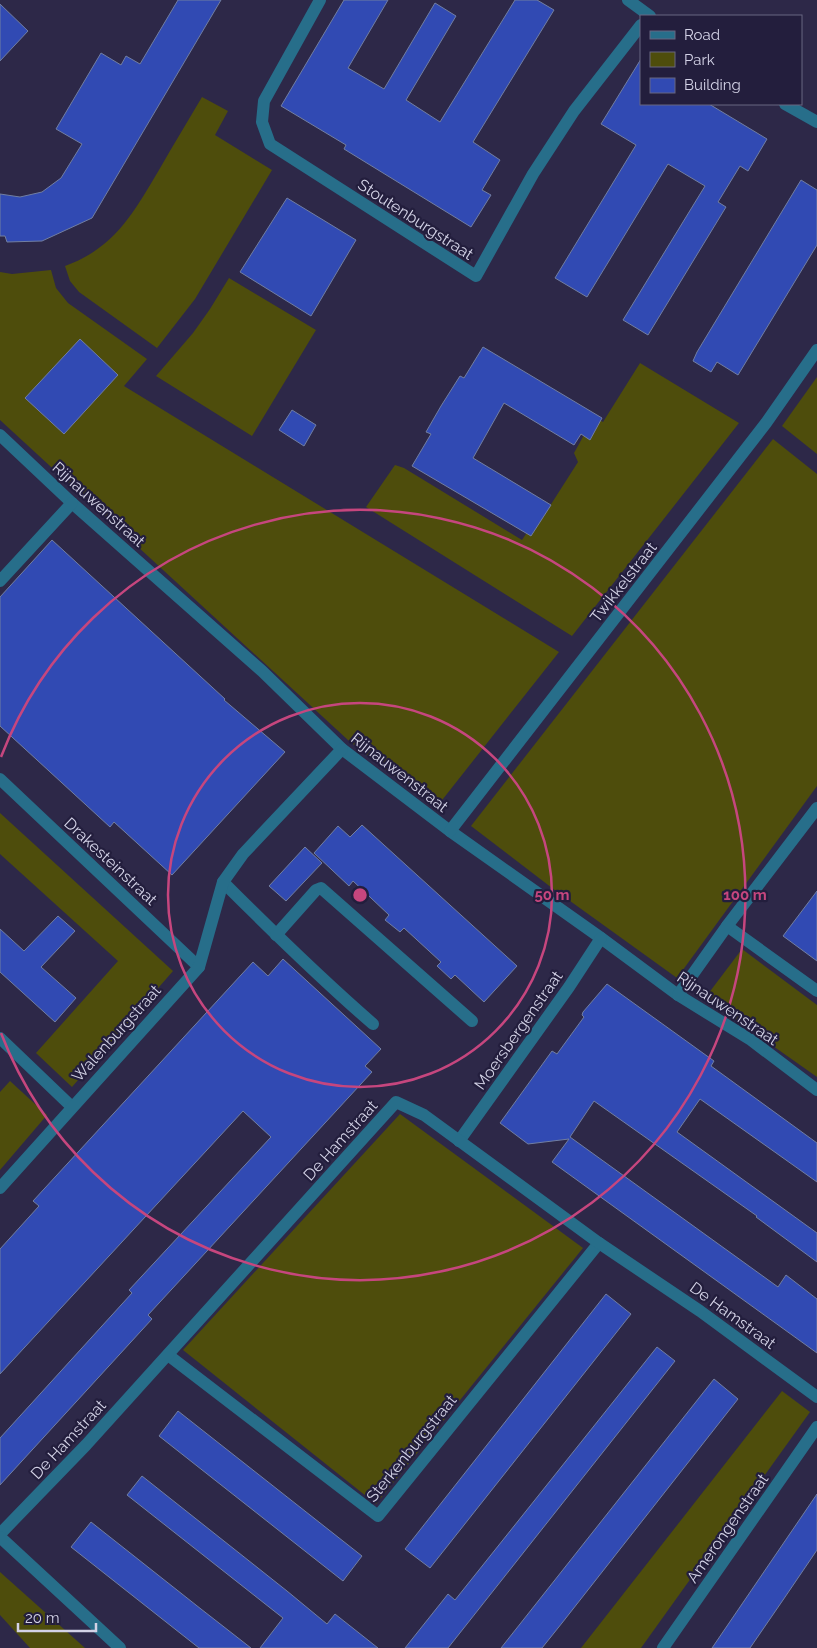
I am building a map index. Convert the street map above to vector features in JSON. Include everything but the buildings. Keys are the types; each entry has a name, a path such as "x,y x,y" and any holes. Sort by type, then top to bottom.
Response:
{"street":[{"name":"Stoutenburgstraat","path":"320,0 264,101 262,122 270,144 476,276 533,174 574,111 640,27"},
{"path":"628,0 644,15"},
{"path":"787,105 817,122"},
{"name":"Twikkelstraat","path":"450,831 760,431 817,350"},
{"name":"Rijnauwenstraat","path":"0,435 72,503 262,671 342,749 450,831 678,995 751,1040 817,1090"},
{"path":"0,581 72,503"},
{"name":"Walenburgstraat","path":"0,1188 199,967 223,882 243,854 342,749"},
{"name":"Drakesteinstraat","path":"0,779 199,967"},
{"path":"678,995 727,926 817,808"},
{"path":"223,882 276,935 373,1024"},
{"path":"276,935 316,890 321,888 472,1021"},
{"path":"727,926 817,990"},
{"name":"Moersbergenstraat","path":"459,1140 569,987 601,938"},
{"path":"0,1038 72,1107"},
{"name":"De Hamstraat","path":"0,1536 86,1445 396,1102 424,1115 599,1243 700,1310 817,1396"},
{"name":"Sterkenburgstraat","path":"168,1355 378,1516 599,1243"},
{"name":"Amerongenstraat","path":"664,1648 817,1427"},
{"path":"0,1536 120,1648"}],"green space":[{"path":"202,97 228,111 215,135 272,170 195,299 157,348 79,292 70,281 65,266 97,249 121,227 141,200"},
{"path":"51,270 56,288 68,303 147,359 124,386 559,652 439,804 383,768 348,740 0,420 0,272 12,274"},
{"path":"229,278 316,330 252,436 156,376 193,333"},
{"path":"640,363 739,423 572,636 366,507 395,465 404,468 522,540 543,508 548,509 578,462 574,453 594,417 603,422"},
{"path":"817,377 817,454 782,426"},
{"path":"773,439 817,474 817,786 677,978 552,888 471,826"},
{"path":"0,813 173,971 72,1087 36,1053 118,961 0,854"},
{"path":"742,949 817,1005 817,1077 705,998"},
{"path":"10,1081 47,1115 0,1170 0,1092"},
{"path":"400,1114 583,1248 376,1504 183,1350"},
{"path":"782,1391 810,1412 641,1648 581,1648"},
{"path":"0,1572 85,1648 30,1648 0,1615"}]}
